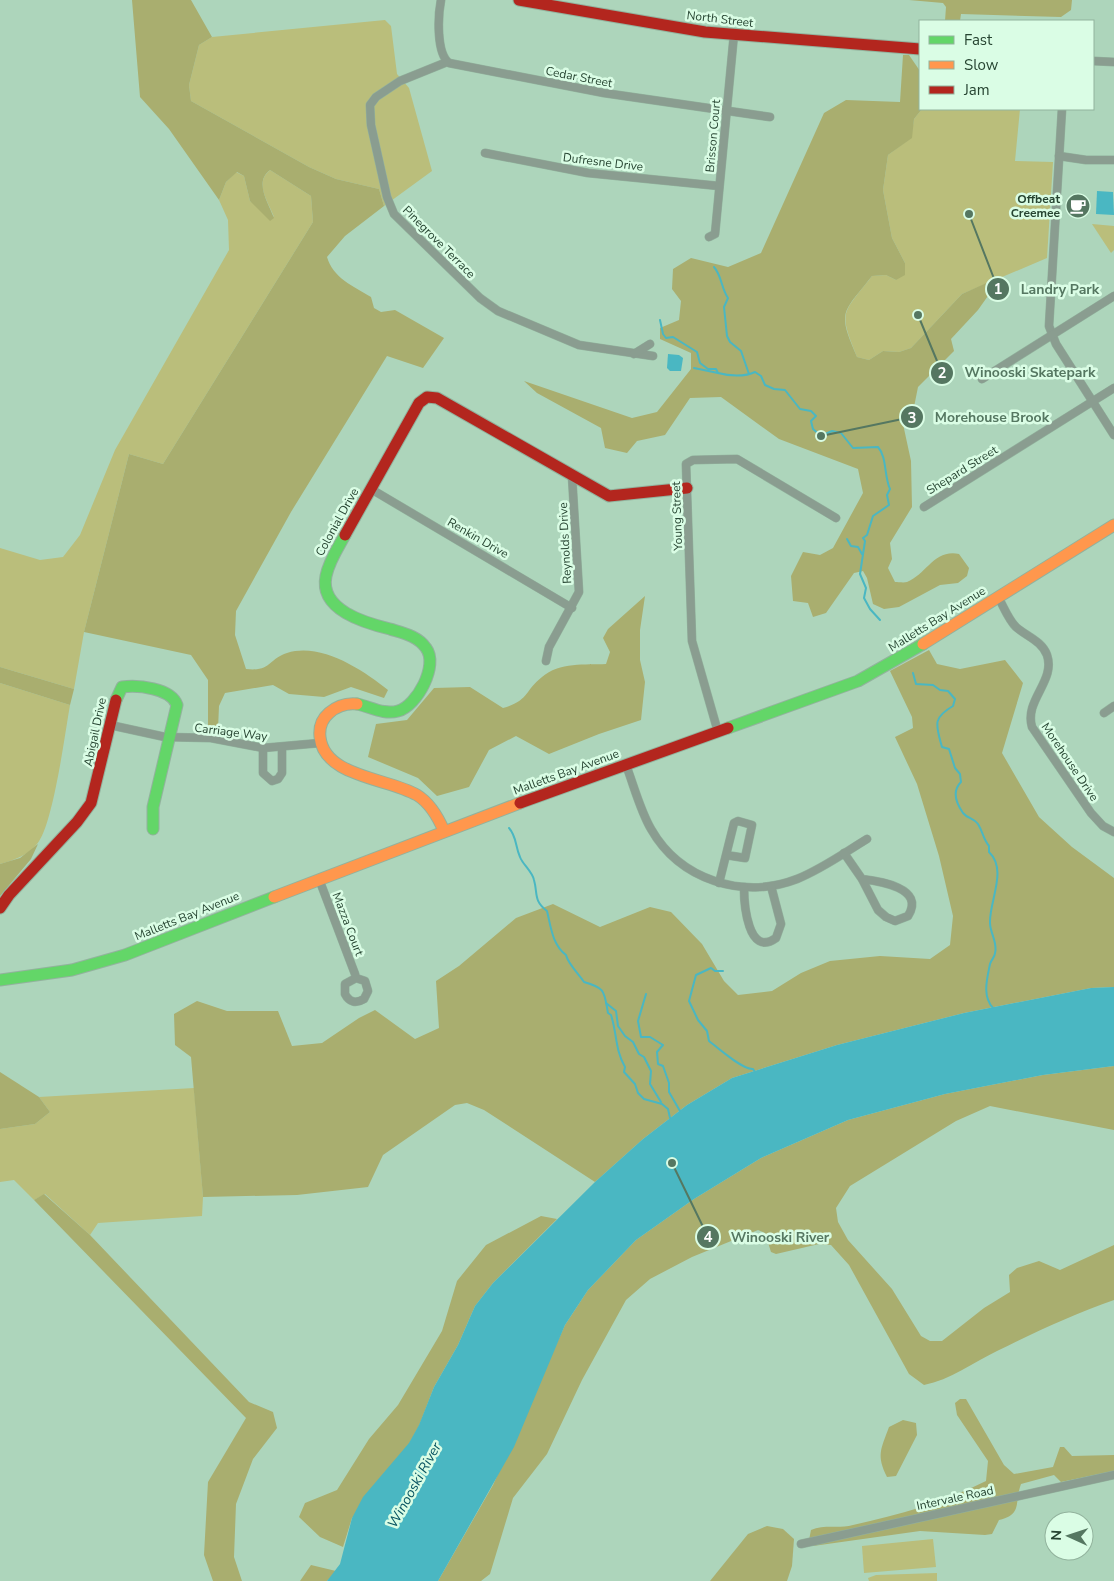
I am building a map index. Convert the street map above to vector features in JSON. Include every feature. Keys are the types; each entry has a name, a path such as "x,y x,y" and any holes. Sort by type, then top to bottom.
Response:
{"street":[{"path":"440,0 438,24 443,56 447,62"},
{"name":"North Street","path":"519,0 638,21 734,34 919,49"},
{"name":"Brisson Court","path":"709,237 715,234 734,34"},
{"path":"1094,60 1114,62"},
{"name":"Cedar Street","path":"447,62 604,93 770,117"},
{"name":"Pinegrove Terrace","path":"447,62 400,81 380,94 370,105 371,125 388,198 394,214 480,298 498,311 579,345 652,356"},
{"path":"1062,110 1049,322 1051,335 1114,436"},
{"name":"Dufresne Drive","path":"485,154 588,173 719,186"},
{"path":"1059,156 1086,160 1114,160"},
{"path":"982,379 1114,296"},
{"path":"634,354 650,344"},
{"name":"Shepard Street","path":"924,507 1114,388"},
{"name":"Colonial Drive","path":"320,743 320,726 326,716 334,709 344,704 355,703 385,712 399,711 414,699 430,670 429,654 417,639 348,617 334,604 327,591 326,577 329,563 419,403 430,396 437,398 605,494 613,496 687,488"},
{"name":"Young Street","path":"718,732 692,641 687,488 688,462 733,457 744,461 836,518"},
{"name":"Reynolds Drive","path":"546,661 549,647 572,608 579,592 572,476"},
{"name":"Renkin Drive","path":"371,489 572,608"},
{"name":"Malletts Bay Avenue","path":"0,980 72,970 108,960 444,831 858,681 899,659 1114,525"},
{"name":"Morehouse Drive","path":"998,597 1015,626 1041,644 1048,659 1046,676 1030,712 1032,727 1091,814 1103,826 1114,832"},
{"name":"Abigail Drive","path":"0,908 9,895 85,813 96,791 118,692 122,687 131,686 168,693 176,699 177,709 153,807 153,829"},
{"path":"1104,713 1114,706"},
{"name":"Carriage Way","path":"110,725 170,737 210,738 262,748 282,748 320,743"},
{"path":"320,743 326,757 338,766 401,788 422,799 432,809 444,831"},
{"path":"262,748 263,774 272,781 278,779 282,773 282,748"},
{"path":"626,765 645,819 658,840 685,867 719,883 744,887 771,886 801,877 867,839"},
{"path":"719,883 726,855 735,822 738,821 752,825 753,828 745,858 726,855"},
{"path":"844,853 862,878 875,905 886,917 897,921 908,916 912,904 910,897 903,890 884,882 862,878"},
{"name":"Mazza Court","path":"319,879 356,978"},
{"path":"744,887 751,933 757,940 766,942 776,938 781,927 771,886"},
{"name":"Intervale Road","path":"801,1544 1114,1475"}],"green space":[{"path":"132,0 191,0 212,37 199,45 189,85 191,101 309,167 336,179 379,189 384,206 345,236 327,257 330,264 344,281 371,297 374,308 381,312 395,310 444,338 423,368 387,356 291,512 236,611 235,635 246,669 260,669 287,653 314,651 341,660 366,674 388,690 384,698 351,687 324,697 289,694 273,685 225,693 219,706 218,729 208,729 208,680 191,655 84,632 129,454 163,464 313,222 311,196 270,170 265,175 263,186 274,218 270,221 250,201 244,176 237,172 226,182 219,200 169,129 140,97"},
{"path":"909,0 1072,0 1071,10 1061,17 961,14 960,20 945,20 946,7 943,3"},
{"path":"385,20 391,26 397,74 409,88 432,171 384,206 379,189 336,179 309,167 191,101 189,85 199,45 212,37"},
{"path":"903,55 909,55 919,70 919,110 921,110 914,119 912,138 888,155 883,190 892,238 905,263 905,275 896,280 886,275 872,276 849,306 845,321 857,357 869,360 883,351 899,352 911,348 962,294 1002,276 978,310 951,339 954,351 918,387 913,412 903,424 911,461 912,507 890,543 892,559 888,568 895,582 907,582 914,579 937,559 950,553 959,554 969,568 967,576 958,583 940,585 899,607 884,609 873,604 867,578 863,571 854,573 826,613 813,617 808,603 793,601 791,576 803,552 820,555 833,548 863,493 858,469 779,439 721,397 690,398 665,435 637,441 627,453 605,448 601,428 537,393 524,381 632,418 657,412 691,369 691,353 660,339 660,328 679,320 681,301 672,289 673,269 691,258 728,267 761,253 824,113 846,100 900,102"},
{"path":"921,110 1020,110 1015,161 1053,162 1047,258 962,294 911,348 899,352 883,351 869,360 857,357 847,330 846,314 854,298 872,276 886,275 896,280 905,263 892,238 883,190 888,155 911,138 914,119"},
{"path":"270,170 311,196 313,222 163,464 129,454 84,632 74,689 0,667 0,548 40,560 63,557 80,535 115,450 229,250 228,220 219,200 226,182 236,172 244,176 250,201 274,217 266,199 263,186 265,175"},
{"path":"1092,224 1114,226 1114,250 1111,253"},
{"path":"645,596 640,630 640,660 645,682 641,720 549,754 516,736 489,750 469,787 437,796 418,778 368,757 376,724 407,720 434,688 470,687 503,708 518,702 536,682 556,669 573,665 606,664 610,652 603,638 608,629"},
{"path":"929,650 937,664 960,669 1005,660 1023,683 1002,753 1039,817 1072,847 1114,878 1114,987 1091,988 964,1013 837,1045 732,1078 687,1105 643,1139 595,1182 484,1110 467,1103 455,1105 383,1155 368,1187 297,1195 203,1197 191,1057 175,1045 174,1014 197,1001 227,1011 278,1011 292,1046 322,1043 359,1018 375,1010 415,1039 439,1028 436,981 459,966 516,918 553,904 600,927 650,907 671,912 702,944 724,981 738,995 772,991 801,973 830,961 880,956 930,959 950,945 953,916 939,856 917,784 895,737 913,728 912,717 890,671"},
{"path":"0,667 74,689 70,705 0,683"},
{"path":"0,683 70,705 62,757 43,834 37,844 25,855 0,864"},
{"path":"38,844 31,859 0,896 0,864 20,858"},
{"path":"1114,1066 1114,1130 990,1106 956,1121 850,1186 836,1208 838,1222 848,1240 892,1289 921,1336 930,1341 942,1341 984,1308 1010,1292 1009,1275 1017,1268 1039,1261 1060,1270 1114,1245 1114,1300 1026,1337 952,1375 924,1385 909,1374 849,1265 831,1245 819,1244 776,1254 771,1252 765,1233 758,1230 692,1257 650,1279 626,1300 582,1380 547,1454 513,1498 490,1574 481,1581 438,1581 493,1485 565,1325 588,1290 636,1240 694,1199 761,1158 848,1120 945,1094 1043,1075"},
{"path":"0,1072 39,1097 50,1112 35,1124 0,1129"},
{"path":"194,1088 203,1197 202,1216 98,1223 90,1235 45,1194 34,1200 14,1180 0,1182 0,1129 35,1124 50,1112 39,1097"},
{"path":"44,1194 90,1235 249,1402 273,1412 277,1428 253,1459 236,1504 234,1557 242,1581 213,1581 204,1555 208,1482 246,1418 34,1200"},
{"path":"541,1216 557,1219 493,1283 475,1306 458,1345 434,1387 419,1426 409,1444 352,1518 343,1547 320,1537 299,1517 305,1503 337,1490 369,1439 398,1405 442,1331 457,1281 486,1245"},
{"path":"960,1399 966,1399 1004,1465 1014,1474 1053,1467 1060,1447 1064,1447 1072,1456 1114,1455 1114,1471 1061,1482 1054,1475 1021,1484 1015,1511 1007,1518 999,1520 992,1534 920,1531 813,1546 809,1540 811,1530 816,1528 848,1526 904,1512 938,1502 986,1481 988,1461 957,1415 955,1403"},
{"path":"903,1420 916,1423 917,1435 896,1476 887,1477 881,1457 882,1447 889,1427"},
{"path":"767,1526 783,1529 794,1539 792,1566 787,1581 710,1581 748,1534"},
{"path":"933,1539 936,1567 864,1573 862,1546"},
{"path":"311,1565 336,1571 327,1581 300,1581"},
{"path":"937,1573 937,1581 869,1581 868,1578 876,1575"}],"water":[{"path":"1097,191 1113,192 1114,215 1096,214"},
{"path":"668,354 679,355 683,358 681,371 670,371 667,368"},
{"path":"1114,987 1114,1066 1043,1075 945,1094 848,1120 761,1158 694,1199 636,1240 588,1290 565,1325 514,1447 438,1581 327,1581 340,1564 352,1518 363,1497 409,1443 419,1425 434,1387 458,1345 475,1306 493,1283 595,1182 643,1139 687,1105 732,1078 837,1045 964,1013 1091,988"}],"waterway":[{"path":"714,267 719,274 728,298 724,307 727,336 730,342 741,351 749,374"},
{"path":"660,320 663,334 666,338 673,337 697,352 700,363 708,369 716,369 718,373 732,375 747,375 755,372 761,376 765,385 774,389 785,390 800,409 811,411 816,416 811,421 813,429 821,436 832,431 841,433 853,448 878,447 881,451 890,489 887,495 889,505 873,516 867,535 863,538 865,541 860,574 866,588 864,598 870,609 880,620"},
{"path":"694,368 718,373"},
{"path":"847,539 851,546 858,547 862,554"},
{"path":"913,673 916,684 933,685 940,690 948,691 955,699 953,706 946,710 939,718 937,723 938,733 942,747 949,749 955,768 960,774 961,782 956,793 958,805 965,815 978,824 997,868 996,886 990,914 991,930 996,949 990,964 986,987 987,998 993,1008"},
{"path":"509,828 521,860 533,877 538,900 547,911 558,946 584,982 596,986 603,992 608,1013 611,1015 613,1022 619,1054 625,1067 624,1072 635,1084 638,1093 644,1099 662,1104 668,1109 670,1118"},
{"path":"723,971 715,971 711,968 696,975 689,1001 698,1020 707,1031 709,1041 737,1063 753,1069 755,1072"},
{"path":"646,994 638,1021 641,1037 650,1037 663,1045 657,1052 658,1064 663,1066 669,1083 669,1092 680,1111"},
{"path":"606,1003 616,1011 618,1026 625,1036 633,1042 639,1054 644,1057 651,1071 650,1084 661,1102"}],"traffic: fast":[{"path":"345,535 327,570 326,588 330,598 337,606 357,619 415,638 426,648 430,664 428,674 419,693 405,708 388,712 357,704"},
{"path":"728,728 858,681 923,644"},
{"path":"116,700 122,687 145,687 161,691 174,699 177,705 153,807 153,829"},
{"path":"0,980 72,970 125,955 274,897"}],"traffic: slow":[{"path":"923,644 1114,525"},
{"path":"357,704 339,707 324,718 320,734 324,750 333,761 359,775 405,789 417,795 433,811 444,831"},
{"path":"274,897 520,803"}],"traffic: jam":[{"path":"519,0 705,32 919,49"},
{"path":"345,535 419,403 427,397 437,398 609,496 687,488"},
{"path":"0,908 9,895 77,822 91,803 116,700"},
{"path":"520,803 728,728"}],"place":[{"name":"Offbeat Creemee","path":"1078,206"},
{"name":"Landry Park","path":"969,214"},
{"name":"Winooski Skatepark","path":"918,315"},
{"name":"Morehouse Brook","path":"821,436"},
{"name":"Winooski River","path":"672,1163"}]}
